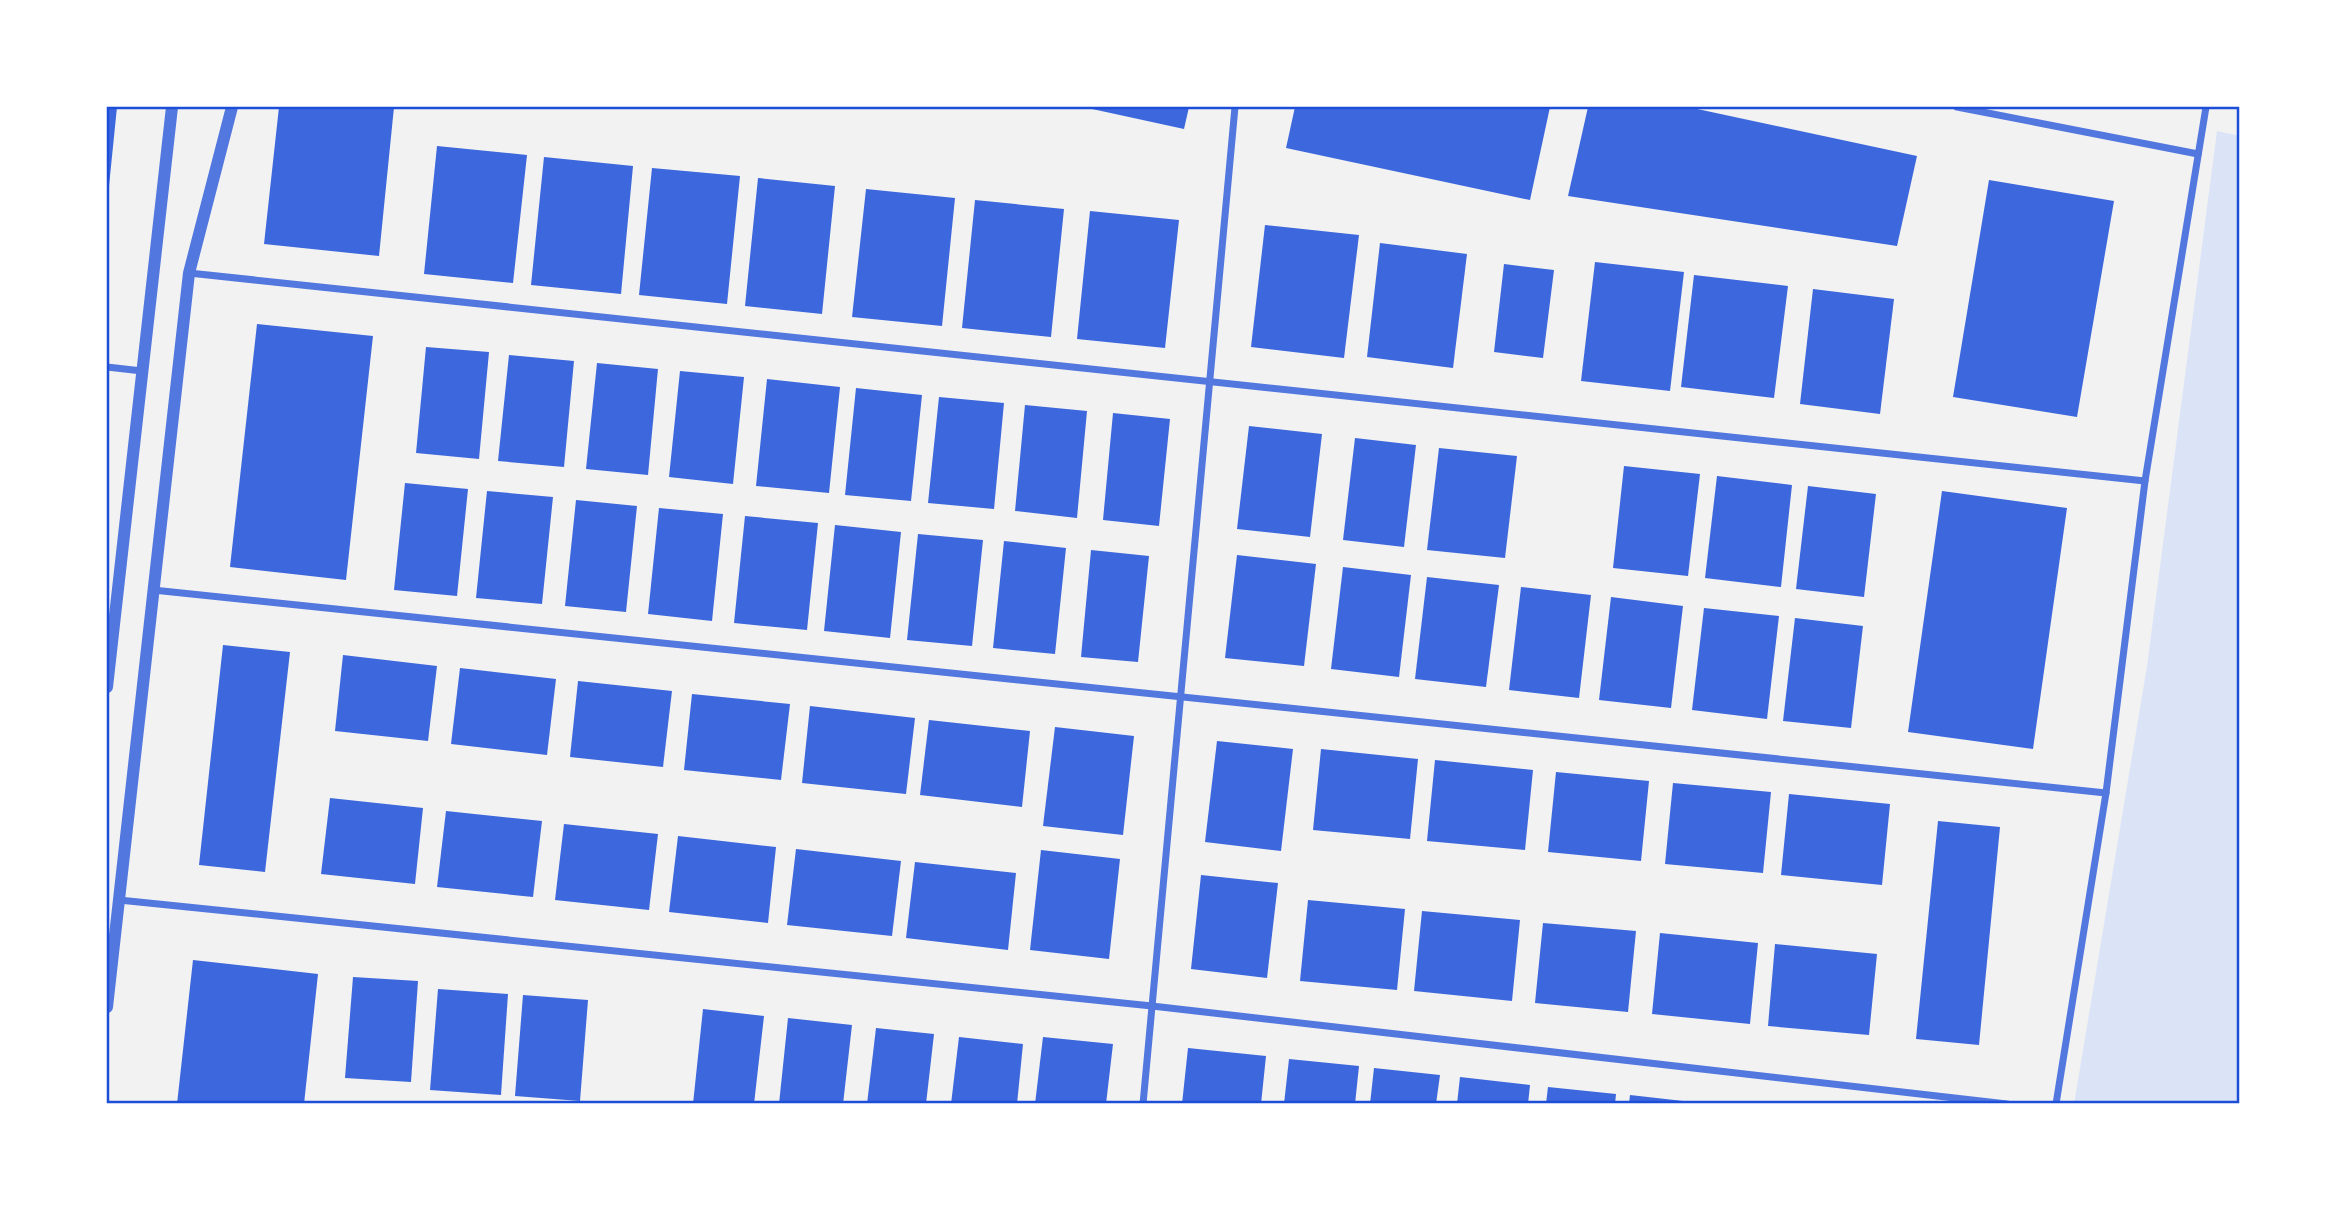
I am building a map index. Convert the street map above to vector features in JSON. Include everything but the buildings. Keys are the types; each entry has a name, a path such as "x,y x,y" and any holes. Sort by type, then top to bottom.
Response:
{"street":[{"path":"107,687 172,107"},
{"path":"107,1007 189,273 232,107"},
{"path":"1143,1104 1235,107"},
{"path":"1957,107 2199,154"},
{"path":"2056,1104 2106,793 2145,481 2206,107"},
{"path":"189,273 2145,481"},
{"path":"107,367 142,371"},
{"path":"153,590 2106,793"},
{"path":"118,900 1152,1006 2007,1104"}],"shaded area":[{"path":"2217,131 2240,136 2240,1104 2074,1104 2147,666"}]}
